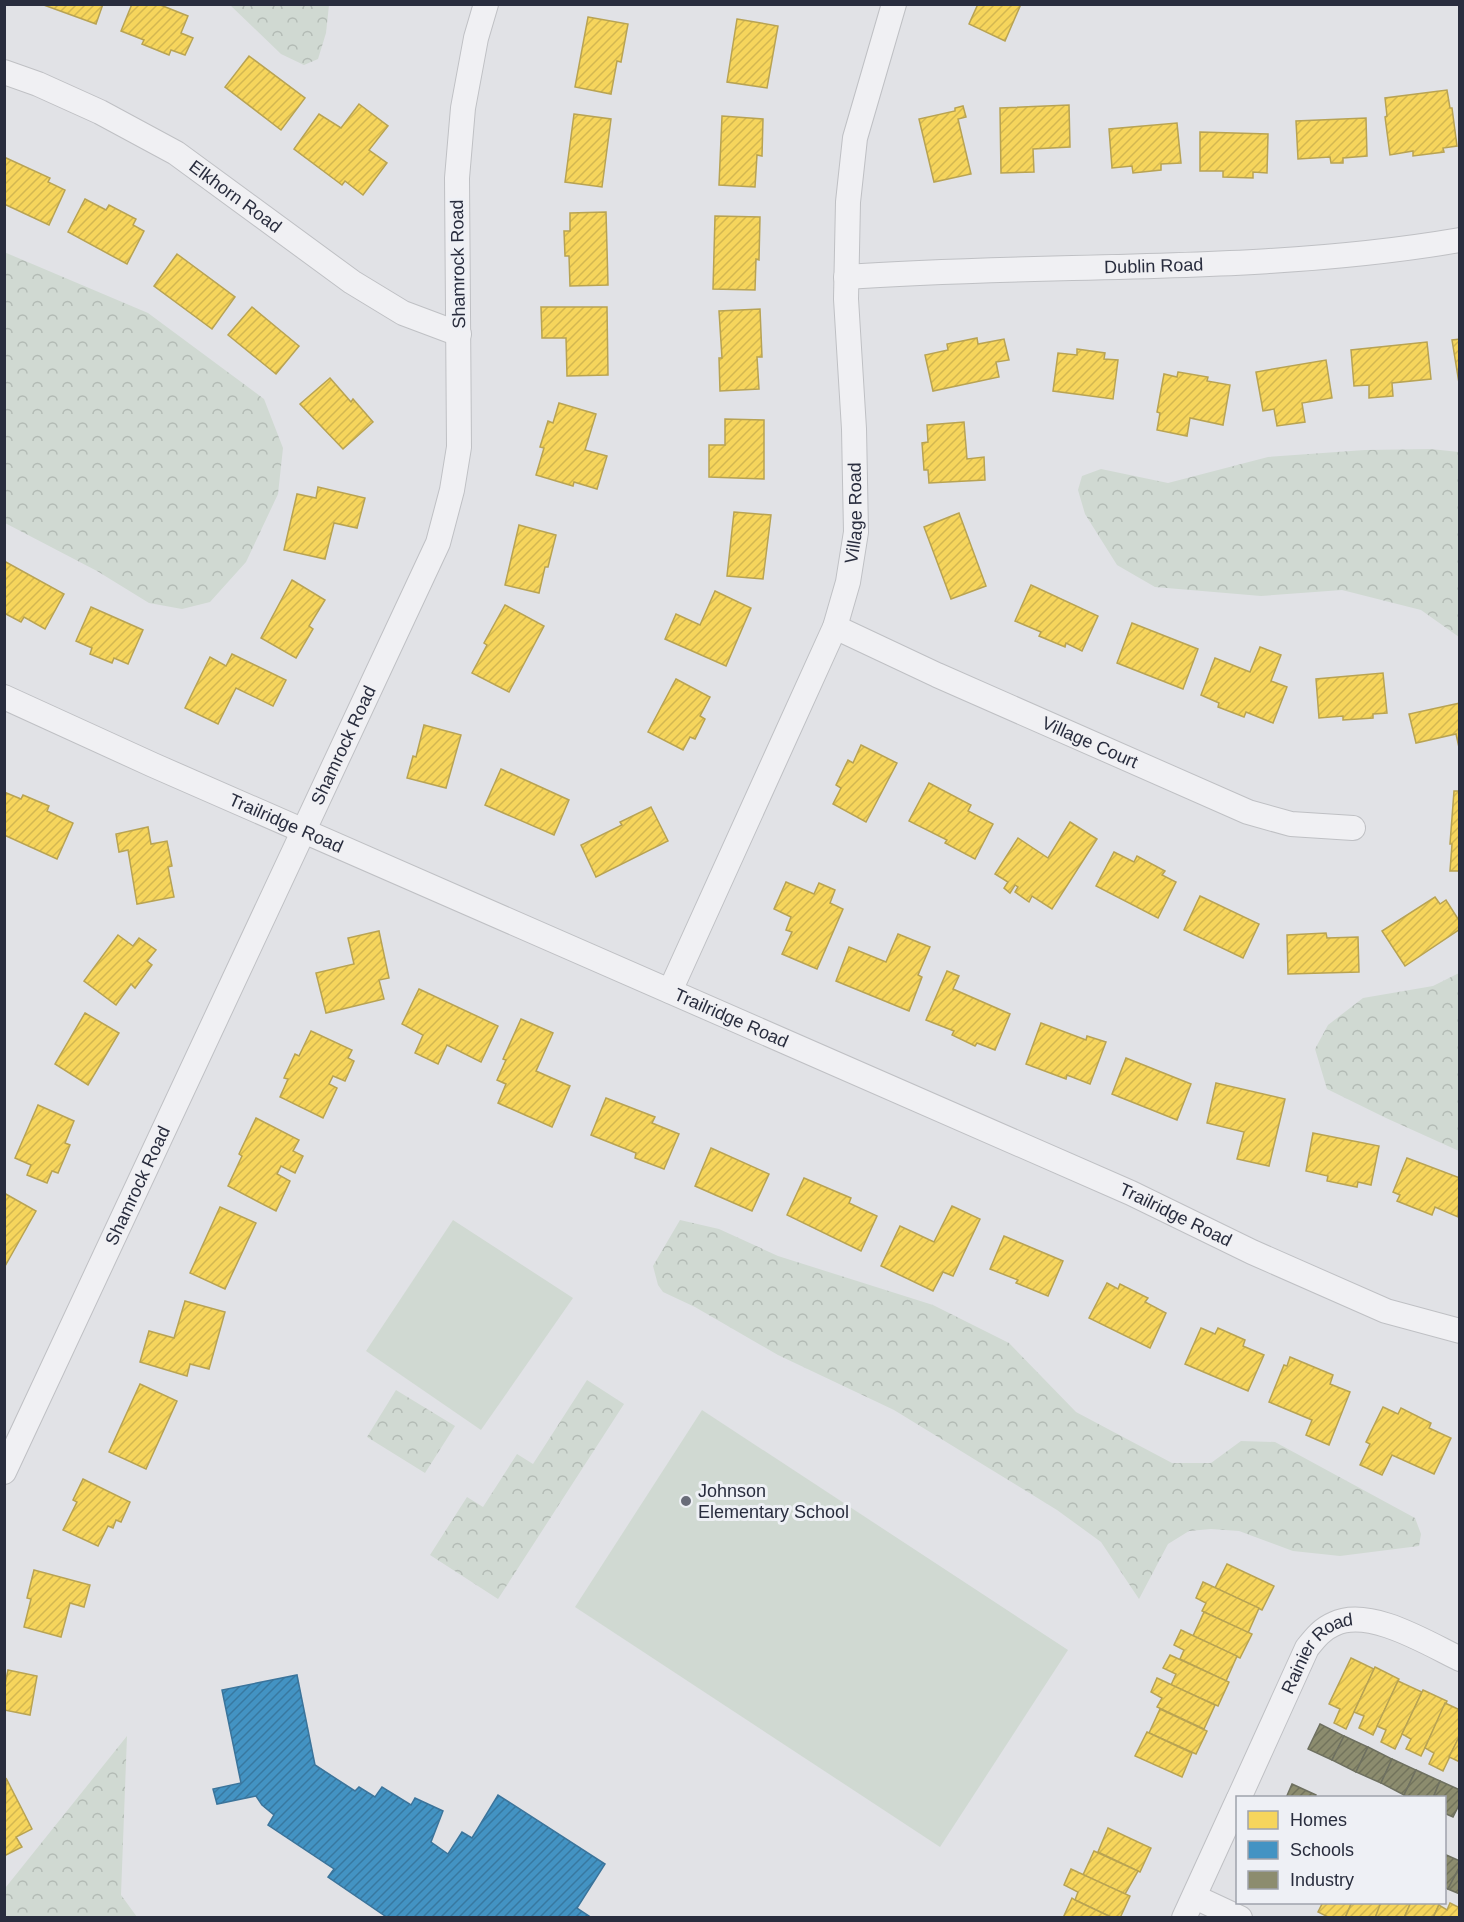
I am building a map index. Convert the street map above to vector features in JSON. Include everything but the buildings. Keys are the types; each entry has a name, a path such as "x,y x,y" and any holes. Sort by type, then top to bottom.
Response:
{"street":[{"name":"Shamrock Road","path":"4,1472 438,543 452,490 459,447 457,178 463,108 476,38 486,4"},
{"name":"Village Road","path":"670,991 835,627 848,582 856,532 855,429 846,277 848,202 855,138 894,4"},
{"name":"Elkhorn Road","path":"4,72 38,84 100,112 176,153 352,282 403,313 459,334"},
{"name":"Dublin Road","path":"846,277 917,272 1216,265 1325,258 1460,240"},
{"name":"Village Court","path":"835,627 937,675 1248,812 1291,824 1353,828"},
{"name":"Trailridge Road","path":"4,697 153,765 1131,1192 1252,1252 1386,1311 1460,1331"},
{"name":"Rainier Road","path":"1239,1796 1302,1657 1320,1632 1335,1623 1353,1618 1367,1620 1390,1626 1460,1659"},
{"name":"Rainier Road","path":"1189,1907 1236,1803"},
{"path":"1189,1907 1240,1917"}],"green space":[{"path":"230,5 329,5 326,33 318,59 304,65 281,54"},
{"path":"4,252 148,313 264,399 283,448 278,494 246,562 210,602 182,609 149,603 97,571 5,523"},
{"path":"1431,449 1459,452 1459,637 1421,610 1342,590 1261,596 1155,587 1117,565 1085,514 1078,490 1082,476 1101,469 1168,483 1268,457 1365,450"},
{"path":"1459,973 1459,1151 1327,1089 1315,1049 1328,1025 1363,998 1433,986"},
{"path":"453,1220 573,1298 481,1430 366,1351"},
{"path":"680,1220 719,1229 778,1256 933,1305 1009,1343 1076,1412 1172,1463 1211,1463 1241,1441 1275,1442 1415,1518 1421,1534 1419,1546 1340,1556 1293,1551 1239,1531 1211,1529 1189,1531 1168,1544 1139,1599 1101,1542 1057,1510 894,1410 778,1355 695,1307 663,1292 658,1285 653,1266"},
{"path":"587,1380 624,1404 498,1599 430,1555 467,1497 483,1507 517,1454 533,1464"},
{"path":"396,1390 455,1426 425,1473 367,1437"},
{"path":"702,1410 1068,1650 940,1847 575,1607"},
{"path":"127,1736 121,1895 137,1917 5,1917 6,1887"}],"place":[{"name":"Johnson Elementary School","path":"686,1501"}]}
